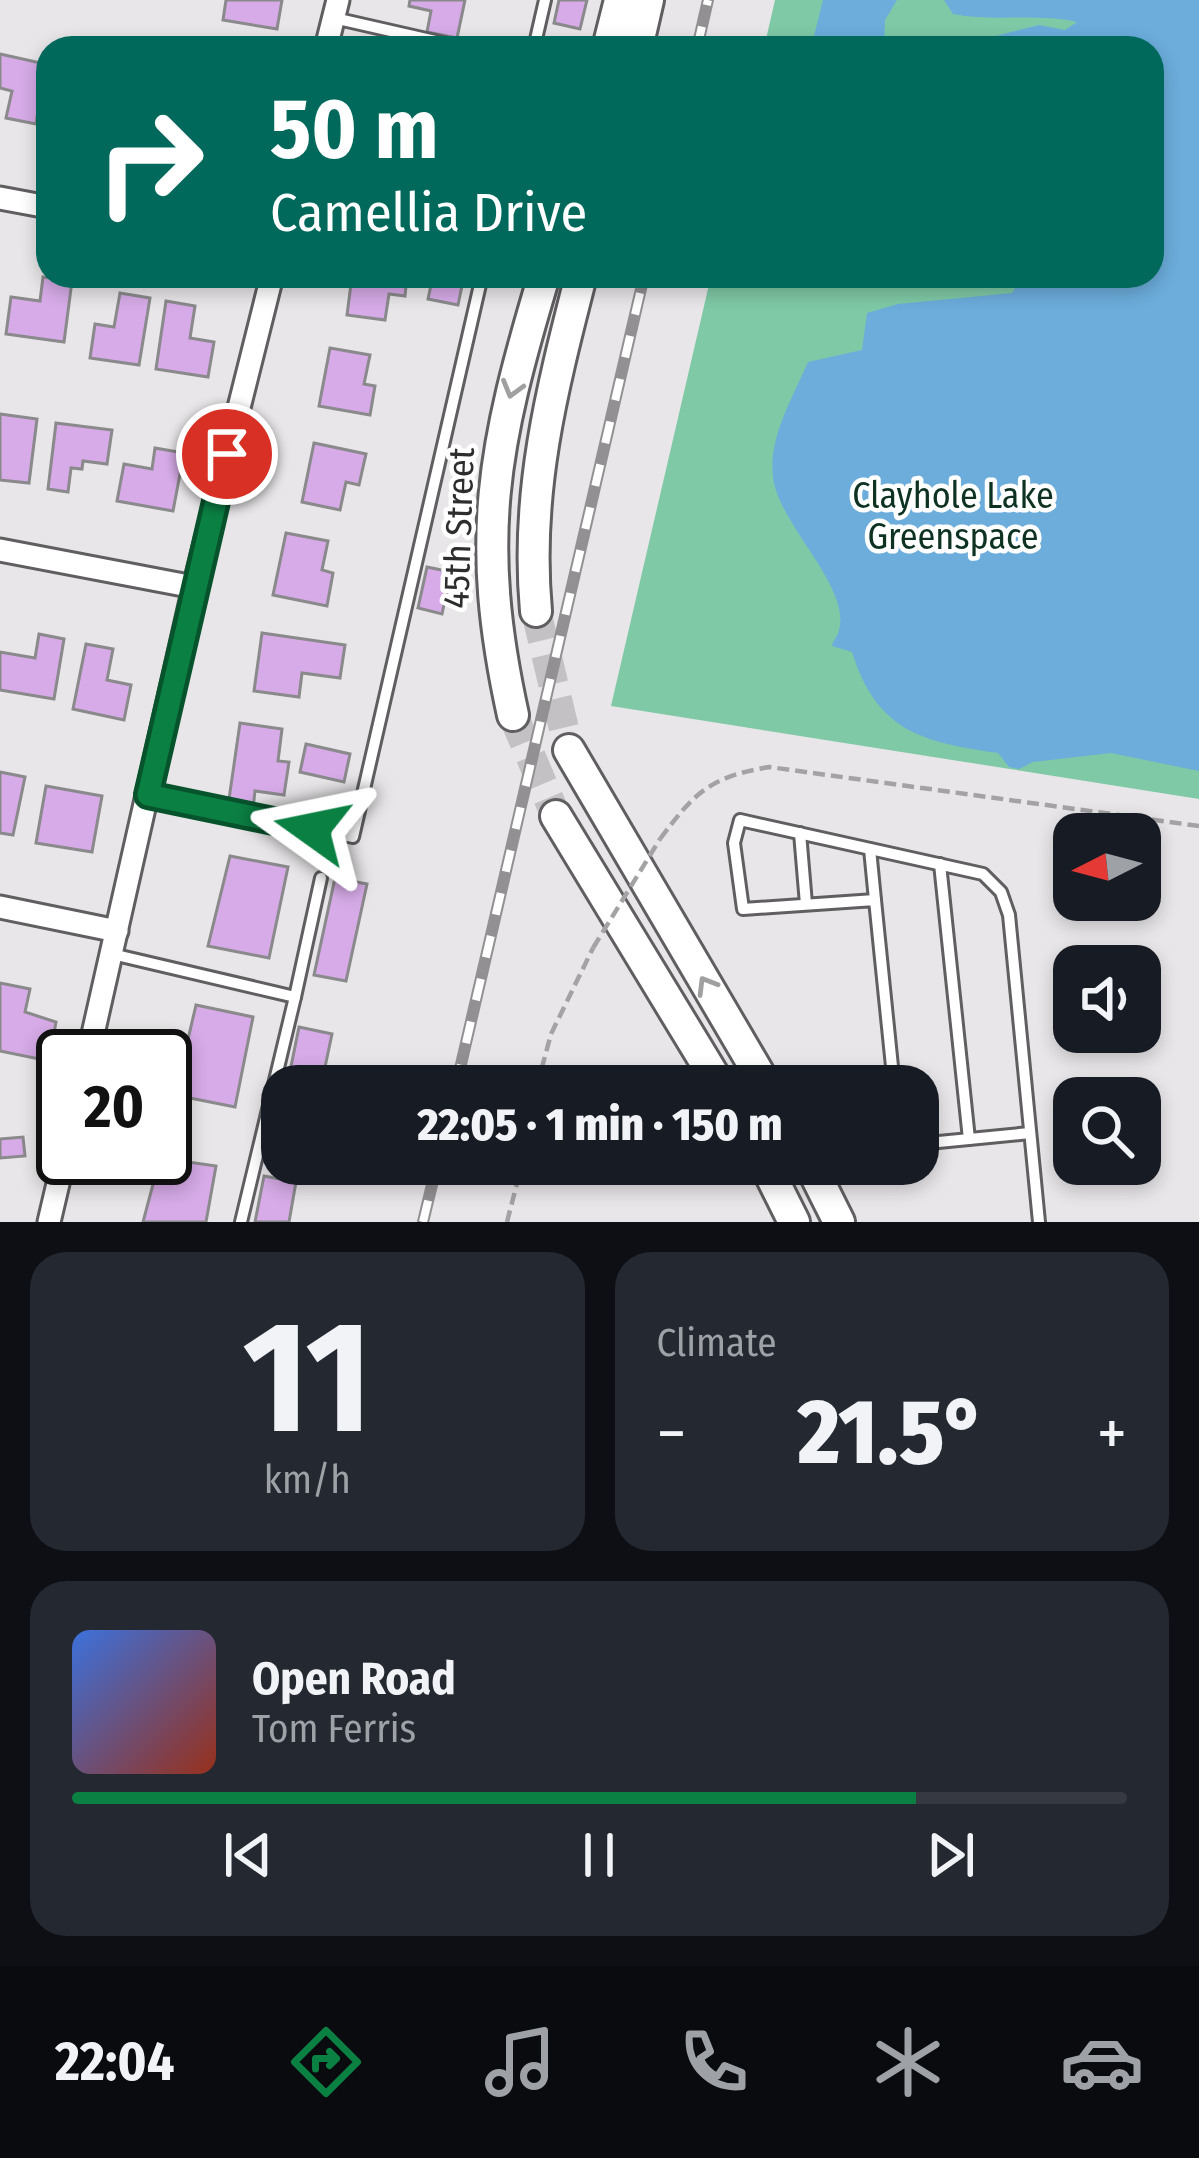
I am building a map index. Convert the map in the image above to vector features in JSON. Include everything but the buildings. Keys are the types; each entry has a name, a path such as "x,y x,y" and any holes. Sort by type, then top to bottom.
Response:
{"main road":[{"path":"611,36 620,0"},
{"path":"640,36 648,0"},
{"name":"45th Street","path":"514,715 495,633 492,490 503,422 541,288"},
{"name":"45th Street","path":"536,611 530,552 541,434 578,288"},
{"path":"569,750 754,1065"},
{"path":"556,816 707,1065"},
{"path":"776,1185 794,1222"},
{"path":"820,1185 839,1222"}],"street":[{"path":"0,198 36,205"},
{"path":"94,1029 194,587 269,288"},
{"path":"0,550 194,587"},
{"path":"0,907 118,931"},
{"path":"49,1222 58,1185"}],"lane":[{"path":"537,36 545,0"},
{"path":"336,9 426,36"},
{"path":"148,795 353,837 479,288"},
{"path":"875,899 742,909 734,844 740,820 983,874 1001,892 1009,915 1039,1222"},
{"path":"800,833 806,904"},
{"path":"870,849 892,1065"},
{"path":"940,864 969,1139"},
{"path":"241,1222 321,878"},
{"path":"112,954 295,997"},
{"path":"939,1142 1030,1133"}],"path":[{"path":"542,1065 550,1034 593,948 660,839 690,799 724,774 769,767 1199,826"},
{"path":"507,1222 517,1185"}],"green space":[{"name":"Clayhole Lake Greenspace","path":"775,0 1199,0 1199,799 611,706 708,288 1164,288 1164,36 767,36"}],"water":[{"path":"823,0 897,0 885,20 884,36 814,36"},
{"name":"Clayhole Lake Greenspace","path":"944,0 1199,0 1199,771 1111,753 1033,762 1019,769 1009,767 998,753 947,744 906,728 875,700 852,652 832,646 840,613 834,594 778,495 774,448 808,362 862,350 867,313 898,304 1012,293 1015,288 1164,288 1164,36 996,36 1039,25 1065,30 1077,22 953,14"}],"tunnel":[{"path":"536,611 569,750"},
{"path":"513,715 556,816"}],"railway":[{"path":"700,36 708,0"},
{"path":"461,1065 641,288"},
{"path":"423,1222 432,1185"}],"route":[{"path":"227,454 148,795 312,829"}]}
